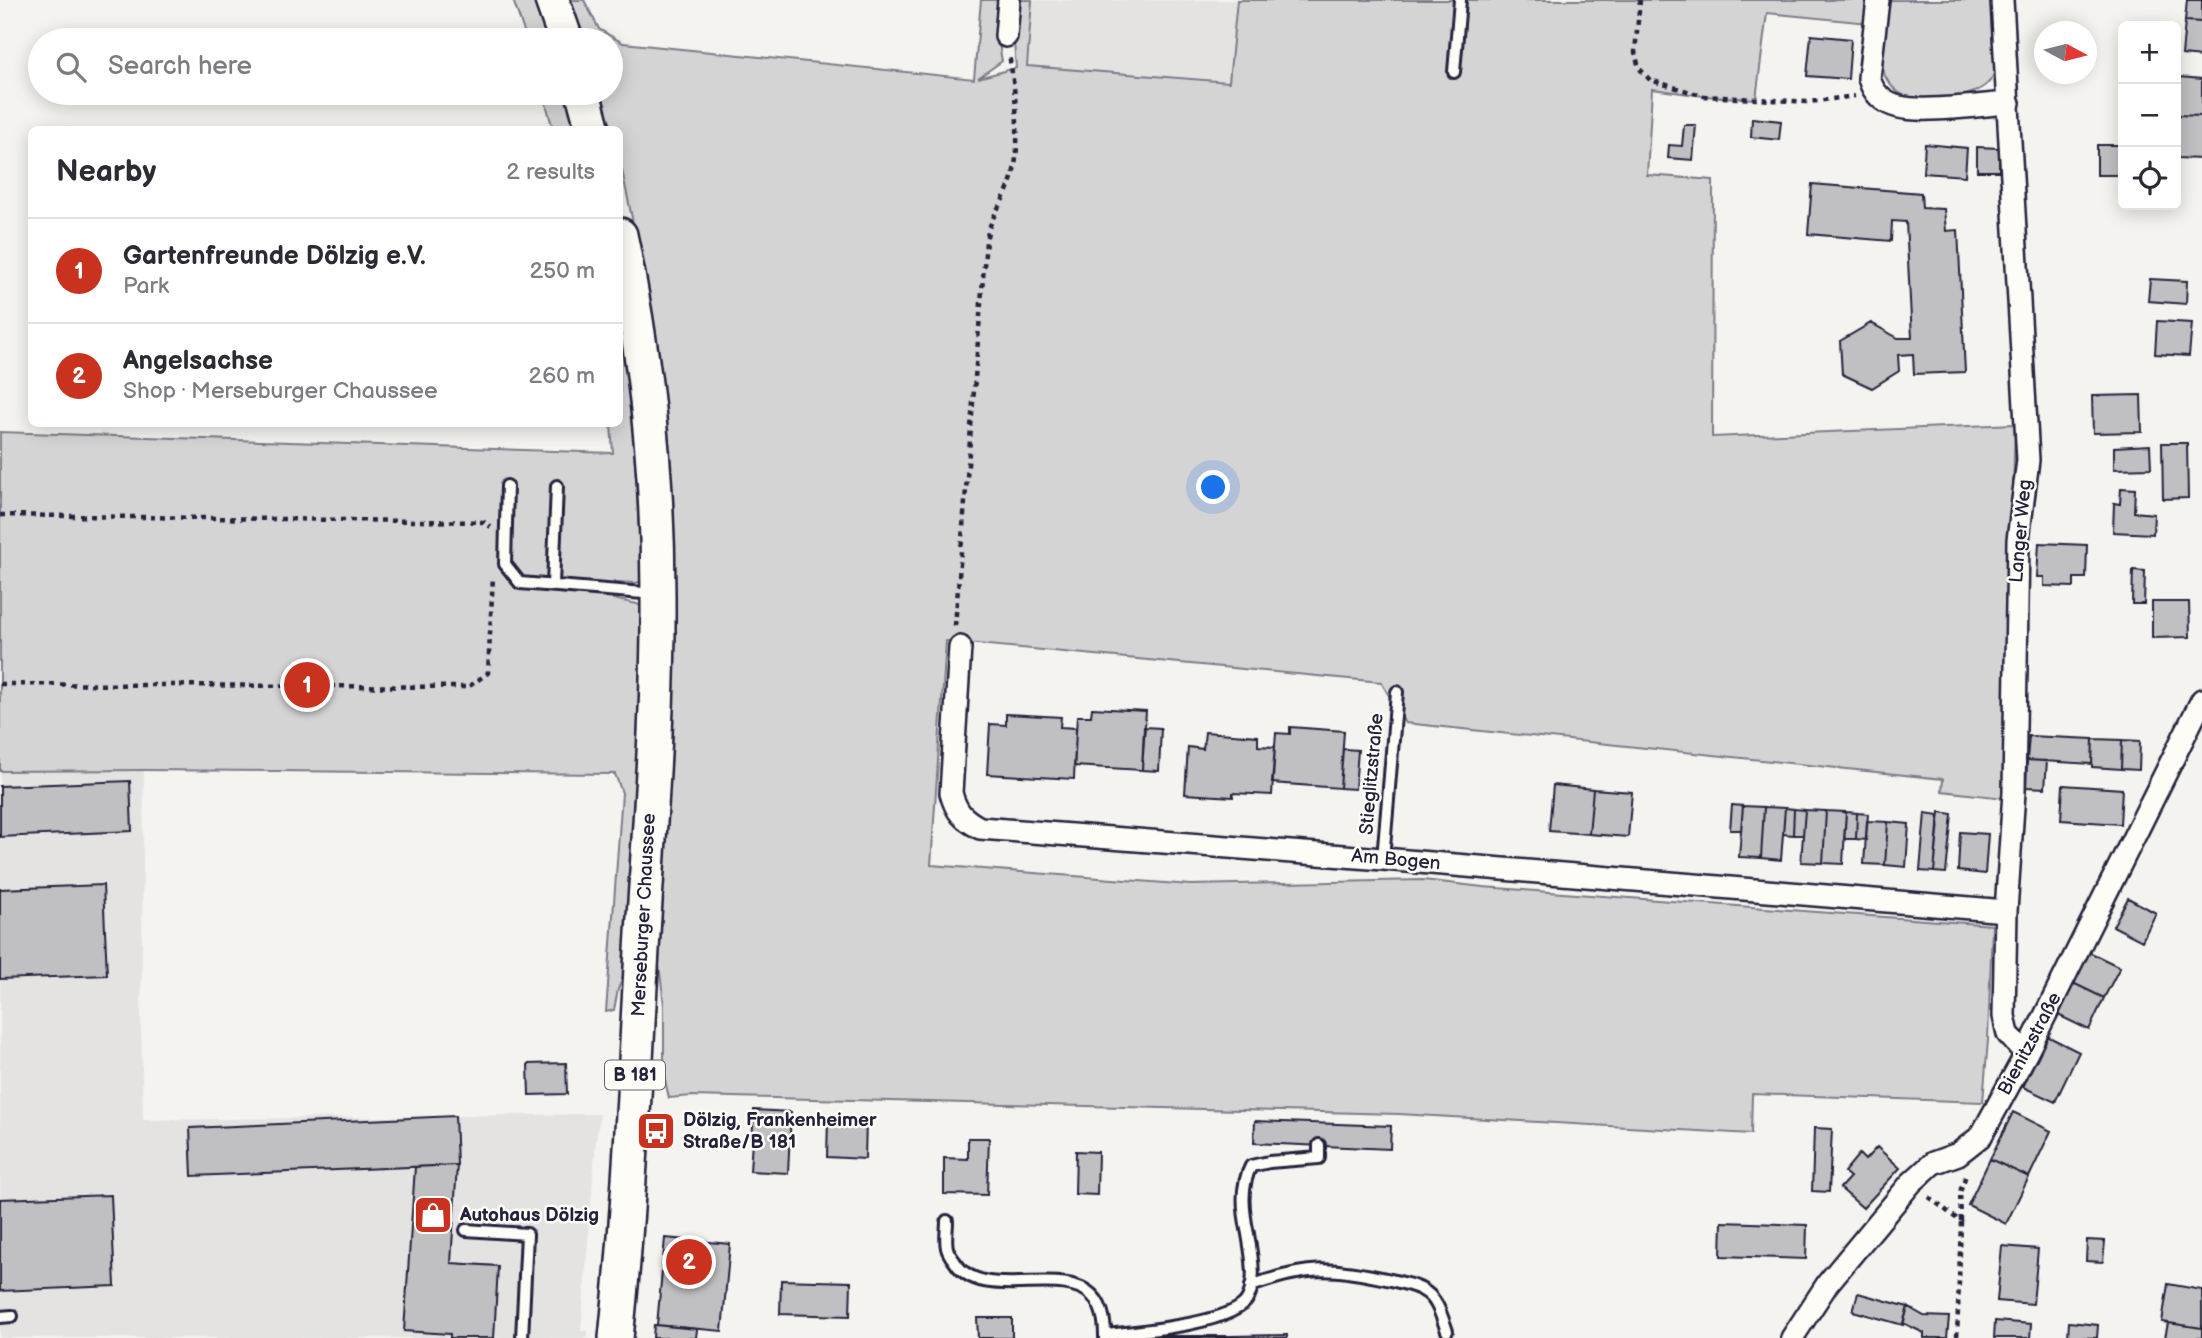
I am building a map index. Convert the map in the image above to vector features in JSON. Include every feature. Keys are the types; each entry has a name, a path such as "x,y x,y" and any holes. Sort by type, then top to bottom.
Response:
{"main road":[{"path":"552,0 562,28"},
{"path":"586,105 592,126"},
{"name":"Merseburger Chaussee","path":"616,1338 628,1187 650,813 658,595 655,492 636,325 623,252"}],"street":[{"path":"1006,36 1009,0"},
{"path":"1878,0 1869,78 1872,91 1883,100 1899,107 1930,108 2009,103"},
{"name":"Langer Weg","path":"2002,0 2028,460 2018,540 2014,792 2006,911 2004,1016 2008,1034 2026,1054"},
{"name":"Am Bogen","path":"960,647 951,793 955,808 964,820 980,828 2006,911"},
{"name":"Bienitzstraße","path":"1792,1338 1828,1283 1911,1183 1933,1163 1958,1154 1981,1136 2026,1054 2202,700"}],"lane":[{"path":"1454,72 1460,0"},
{"path":"507,486 505,564 520,583 658,595"},
{"path":"553,585 557,486"},
{"name":"Stieglitzstraße","path":"1383,859 1396,692"},
{"path":"947,1221 947,1250 960,1270 981,1281 1075,1284 1090,1293 1100,1304 1105,1337 1186,1326 1236,1309 1248,1300 1251,1286 1251,1251 1243,1211 1245,1178 1251,1166 1319,1158 1319,1145"},
{"path":"466,1230 527,1234 522,1338"},
{"path":"1251,1286 1285,1274 1316,1269 1356,1272 1413,1286 1428,1293 1439,1309 1447,1331"},
{"path":"0,1317 12,1316"}],"path":[{"path":"1640,0 1635,52 1639,68 1650,80 1704,96 1809,102 1848,99 1872,91"},
{"path":"960,647 954,627 986,241 990,222 1011,182 1016,159 1015,118 1006,36"},
{"path":"0,515 484,522 496,531"},
{"path":"0,684 468,687 488,673 494,564"},
{"path":"1957,1338 1960,1192 1981,1136"},
{"path":"1911,1183 1961,1222"}],"shaded area":[{"path":"513,0 536,0 546,28 523,28"},
{"path":"569,0 584,0 598,28 579,28"},
{"path":"981,0 1001,0 998,38 1002,61 978,78 1016,68 1013,30 1016,0 1032,0 1027,66 1229,82 1237,0 1869,0 1868,23 1767,13 1756,99 1652,89 1647,175 1713,180 1712,437 2015,424 2004,798 1942,791 1943,779 1405,723 1381,682 946,641 931,865 1191,885 1423,880 1483,887 1992,925 1983,1102 1752,1094 1751,1134 1399,1114 692,1096 669,1098 664,1076 664,1005 659,965 674,639 674,516 663,396 645,280 623,175 623,126 610,126 604,105 623,105 623,43 974,79"},
{"path":"1032,0 1237,0 1230,82 1027,66"},
{"path":"1885,0 1992,0 1996,59 1993,76 1987,84 1966,95 1952,98 1912,98 1898,92 1888,82 1883,70"},
{"path":"546,105 571,105 577,126 552,126"},
{"path":"623,344 631,395 642,581 614,582 613,599 642,607 626,971 618,989 614,1010 606,1012 622,793 615,774 0,771 0,432 613,453 611,427 623,427"},
{"path":"144,770 141,1028 143,1120 600,1114 581,1331 588,1331 588,1338 0,1338 0,771"}],"building":[{"path":"2187,0 2202,0 2202,22 2185,21"},
{"path":"2185,21 2202,22 2202,57 2182,55"},
{"path":"1811,35 1851,39 1848,79 1807,76"},
{"path":"2181,77 2202,79 2202,116 2181,115"},
{"path":"2181,115 2202,116 2202,159 2181,158"},
{"path":"1752,118 1781,121 1779,140 1751,137"},
{"path":"1684,125 1696,125 1693,160 1668,158 1669,145 1682,146"},
{"path":"1925,144 1967,148 1965,176 1923,173"},
{"path":"2097,145 2118,145 2118,175 2097,175"},
{"path":"1977,147 1999,148 1999,171 1977,171"},
{"path":"1812,184 1921,193 1922,208 1944,209 1946,231 1958,230 1965,372 1914,374 1913,354 1898,355 1899,371 1872,388 1842,374 1840,341 1871,323 1898,338 1912,338 1906,222 1892,221 1891,241 1808,234"},
{"path":"2150,279 2187,281 2186,304 2148,301"},
{"path":"2157,321 2192,323 2189,356 2155,354"},
{"path":"2141,395 2142,432 2093,433 2092,396"},
{"path":"2162,443 2187,443 2188,498 2163,499"},
{"path":"2150,445 2151,468 2114,469 2114,447"},
{"path":"2121,488 2135,489 2134,512 2154,514 2153,534 2113,532 2114,503 2120,504"},
{"path":"2039,543 2087,545 2086,578 2074,578 2074,587 2044,586 2044,577 2037,577"},
{"path":"2133,570 2145,571 2144,604 2132,604"},
{"path":"2152,602 2189,602 2190,637 2152,638"},
{"path":"1092,708 1146,711 1142,770 1074,766 1077,716 1091,716"},
{"path":"1006,714 1061,717 1060,727 1076,728 1074,779 987,774 990,724 1006,725"},
{"path":"1144,727 1161,728 1159,771 1142,770"},
{"path":"1290,727 1344,731 1340,788 1272,783 1276,733 1290,734"},
{"path":"1205,732 1258,736 1258,746 1275,747 1272,795 1233,793 1233,797 1185,794 1188,747 1203,749"},
{"path":"2029,736 2093,739 2092,764 2027,760"},
{"path":"2093,739 2122,740 2121,769 2092,767"},
{"path":"2122,740 2140,741 2139,770 2121,769"},
{"path":"1343,749 1358,750 1355,789 1340,788"},
{"path":"2027,760 2047,761 2045,788 2026,787"},
{"path":"130,781 132,831 0,837 0,786"},
{"path":"1553,785 1593,789 1589,834 1549,831"},
{"path":"2063,785 2122,789 2120,824 2061,820"},
{"path":"1593,789 1632,792 1628,837 1589,834"},
{"path":"1732,805 1743,806 1741,830 1730,830"},
{"path":"1743,806 1764,807 1761,858 1739,857"},
{"path":"1764,807 1785,808 1781,860 1761,858"},
{"path":"1785,808 1794,809 1793,835 1783,834"},
{"path":"1794,809 1805,810 1803,835 1793,835"},
{"path":"1805,810 1826,811 1823,863 1801,862"},
{"path":"1826,811 1846,812 1843,864 1823,863"},
{"path":"1846,812 1857,813 1856,839 1844,839"},
{"path":"1940,812 1952,814 1946,873 1934,872"},
{"path":"1857,813 1868,814 1866,840 1856,839"},
{"path":"1925,813 1939,815 1934,872 1920,871"},
{"path":"1867,821 1888,822 1885,865 1864,864"},
{"path":"1888,822 1909,824 1906,867 1885,865"},
{"path":"1960,832 1988,834 1985,874 1958,871"},
{"path":"103,885 107,975 0,979 0,889"},
{"path":"2128,898 2156,913 2142,941 2113,926"},
{"path":"2089,952 2120,967 2104,998 2073,983"},
{"path":"2073,983 2104,998 2089,1030 2058,1015"},
{"path":"2047,1036 2079,1052 2055,1102 2023,1087"},
{"path":"566,1063 567,1094 529,1095 528,1064"},
{"path":"754,1110 791,1112 788,1173 750,1171"},
{"path":"2013,1112 2051,1131 2029,1177 1990,1159"},
{"path":"455,1116 457,1165 192,1176 190,1128"},
{"path":"828,1119 866,1120 865,1159 827,1157"},
{"path":"1255,1121 1391,1126 1390,1149 1254,1143"},
{"path":"1814,1128 1832,1129 1829,1192 1812,1191"},
{"path":"968,1138 989,1138 987,1195 944,1194 944,1158 968,1159"},
{"path":"1877,1147 1900,1168 1863,1208 1840,1188 1850,1177 1844,1172 1859,1154 1865,1160"},
{"path":"1076,1151 1098,1152 1097,1195 1075,1194"},
{"path":"1990,1159 2029,1177 2006,1224 1968,1205"},
{"name":"Autohaus Dölzig","path":"457,1165 451,1263 498,1266 494,1338 450,1338 450,1334 404,1331 415,1167"},
{"path":"111,1195 115,1286 0,1291 0,1199"},
{"path":"1722,1222 1807,1225 1806,1259 1721,1256"},
{"path":"665,1238 730,1244 722,1331 657,1325"},
{"path":"2087,1240 2105,1241 2103,1262 2086,1261"},
{"path":"2002,1246 2038,1249 2033,1304 1997,1301"},
{"path":"781,1280 851,1282 850,1316 780,1314"},
{"path":"2168,1284 2202,1290 2202,1328 2162,1322"},
{"path":"1858,1293 1908,1307 1903,1325 1853,1311"},
{"path":"1908,1307 1924,1316 1949,1317 1947,1338 1924,1338 1924,1333 1903,1323"},
{"path":"977,1318 1012,1318 1012,1338 978,1338"},
{"path":"1995,1321 2031,1324 2030,1338 1994,1338"},
{"path":"2069,1322 2098,1325 2097,1338 2068,1337"},
{"path":"2168,1323 2202,1328 2202,1338 2165,1338"},
{"path":"654,1325 697,1329 696,1338 653,1338"},
{"path":"1287,1335 1287,1338 1231,1338 1231,1336"},
{"path":"1176,1336 1176,1338 1121,1338"},
{"path":"1231,1336 1231,1338 1176,1338"}],"place":[{"name":"Gartenfreunde Dölzig e.V.","path":"307,685"},
{"name":"Dölzig, Frankenheimer Straße/B 181","path":"656,1131"},
{"name":"Autohaus Dölzig","path":"433,1215"},
{"name":"Angelsachse","path":"689,1262"}]}
